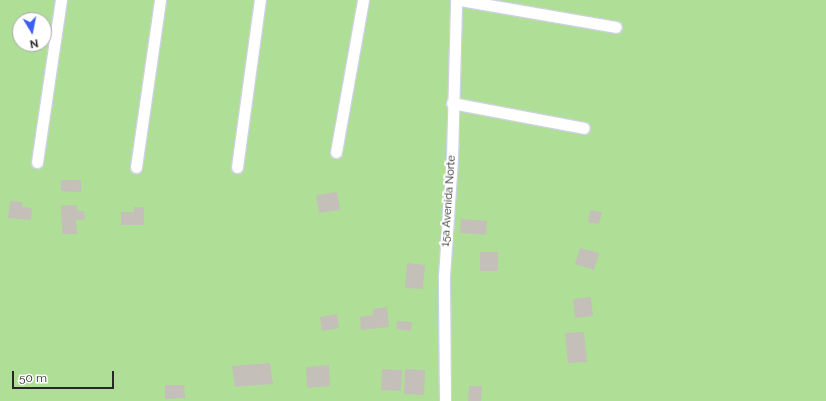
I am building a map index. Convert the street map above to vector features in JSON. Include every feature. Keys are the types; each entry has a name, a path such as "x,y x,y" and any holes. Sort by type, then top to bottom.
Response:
{"street":[{"path":"37,162 61,0"},
{"path":"136,166 160,0"},
{"path":"236,167 260,0"},
{"path":"336,152 363,0"},
{"name":"15a Avenida Norte","path":"445,401 444,276 452,158 452,103 456,0"},
{"path":"460,0 616,27"},
{"path":"452,103 584,128"}],"green space":[{"path":"0,0 826,0 826,401 0,401"}],"building":[{"path":"61,180 81,180 81,192 61,191"},
{"path":"337,192 340,210 319,213 316,195"},
{"path":"10,201 23,202 22,207 32,208 31,220 8,218"},
{"path":"77,205 77,211 84,211 85,220 76,220 77,234 62,234 61,206"},
{"path":"134,207 144,207 144,225 121,225 121,212 134,212"},
{"path":"590,210 602,212 599,224 588,222"},
{"path":"461,219 487,221 486,235 460,233"},
{"path":"580,248 599,253 594,270 575,264"},
{"path":"480,252 498,252 498,271 480,271"},
{"path":"407,263 425,265 423,289 405,288"},
{"path":"591,297 593,316 575,318 573,299"},
{"path":"387,307 389,327 361,330 360,317 373,315 373,309"},
{"path":"337,314 339,328 322,331 320,317"},
{"path":"397,321 412,322 411,331 396,329"},
{"path":"584,332 587,362 568,363 565,333"},
{"path":"270,363 273,384 235,387 232,366"},
{"path":"329,365 330,386 307,388 306,367"},
{"path":"382,369 402,370 401,391 381,390"},
{"path":"405,369 425,370 424,395 404,394"},
{"path":"165,385 184,385 185,398 165,399"},
{"path":"469,386 482,386 481,401 468,401"}]}
